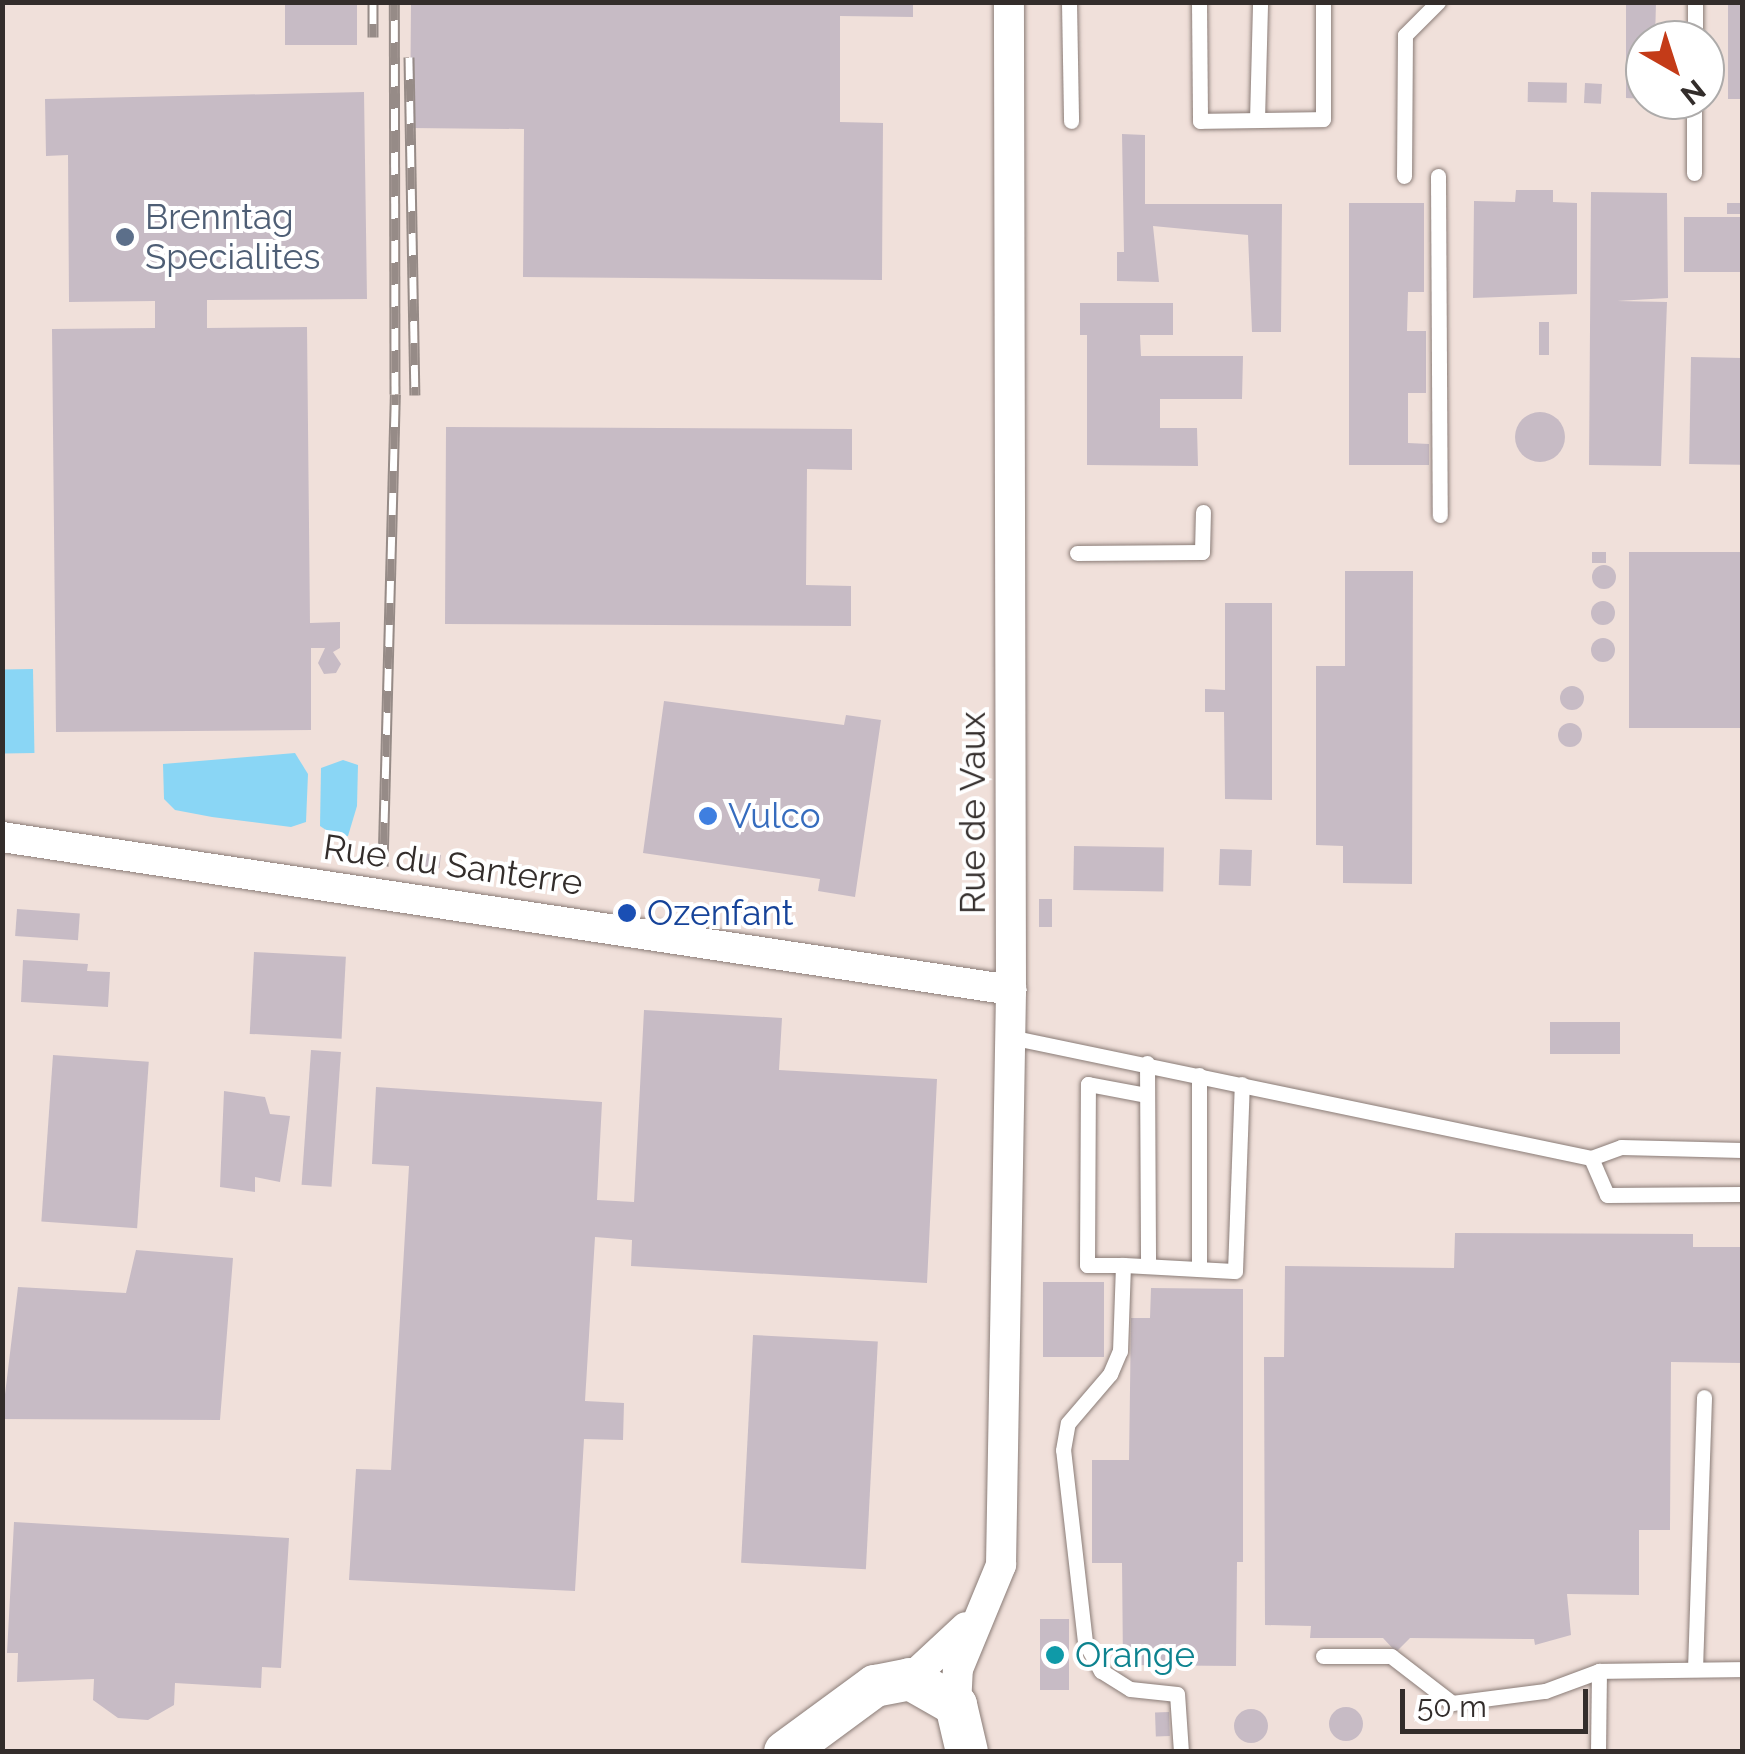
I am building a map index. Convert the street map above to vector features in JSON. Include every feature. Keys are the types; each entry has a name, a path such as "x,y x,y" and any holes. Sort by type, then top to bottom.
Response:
{"main road":[{"path":"785,1752 848,1710 875,1686 910,1679 928,1683 970,1734"},
{"path":"839,1752 848,1710"}],"street":[{"name":"Rue de Vaux","path":"970,1734 958,1668 974,1617 1000,1565 1011,990 1009,2"},
{"name":"Rue du Santerre","path":"2,837 1011,990"},
{"name":"Rue de Vaux","path":"910,1679 974,1617"}],"lane":[{"path":"1069,2 1071,121"},
{"path":"1199,2 1200,121 1323,118 1323,2"},
{"path":"1258,120 1260,2"},
{"path":"1404,176 1405,36 1438,2"},
{"path":"1694,120 1694,173"},
{"path":"1438,176 1440,515"},
{"path":"1077,553 1202,552 1203,512"},
{"path":"1010,1037 1592,1158 1621,1148 1742,1150"},
{"path":"1146,1064 1148,1266"},
{"path":"1199,1075 1199,1269"},
{"path":"1147,1095 1088,1084 1087,1264 1235,1270 1242,1084"},
{"path":"1592,1158 1594,1177 1608,1195 1742,1194"},
{"path":"1123,1265 1120,1351 1110,1374 1068,1423 1063,1450 1085,1642 1101,1670 1130,1689 1178,1694 1182,1752"},
{"path":"1695,1670 1704,1396"},
{"path":"1323,1656 1392,1656 1452,1703 1545,1691 1600,1671 1742,1669"},
{"path":"1598,1752 1600,1671"}],"water":[{"path":"33,669 34,753 4,754 3,670"},
{"path":"295,753 308,774 306,822 291,827 212,817 175,810 164,799 163,764"},
{"path":"343,760 358,765 357,806 348,836 338,838 320,826 321,768"}],"building":[{"path":"285,2 357,2 357,45 285,45"},
{"path":"411,2 913,2 913,17 840,16 840,122 883,123 882,280 523,277 524,129 410,128"},
{"path":"1626,2 1656,2 1656,20 1626,20"},
{"path":"1728,2 1742,2 1742,99 1728,99"},
{"path":"1528,82 1567,83 1567,103 1528,102"},
{"path":"1585,83 1602,84 1601,104 1584,103"},
{"path":"364,92 367,299 207,300 207,328 307,327 310,623 340,622 340,648 333,652 341,664 336,673 324,674 318,663 325,648 311,648 311,730 56,732 52,329 155,328 155,301 69,302 68,155 46,156 45,99"},
{"path":"1122,134 1145,135 1145,204 1282,204 1281,332 1252,332 1248,235 1153,226 1159,282 1117,281 1117,252 1124,252"},
{"path":"1516,190 1553,190 1553,202 1577,203 1577,294 1473,298 1474,201 1515,202"},
{"path":"1591,192 1667,193 1668,298 1617,301 1667,302 1661,466 1589,465"},
{"path":"1349,203 1424,203 1424,292 1408,292 1407,331 1426,331 1426,393 1408,393 1408,443 1429,444 1429,465 1349,465"},
{"path":"1727,203 1742,203 1742,214 1727,214"},
{"path":"1684,217 1742,217 1742,272 1684,272"},
{"path":"1080,303 1173,303 1173,335 1140,335 1141,356 1243,356 1242,399 1160,399 1160,428 1197,428 1198,466 1087,465 1087,335 1080,335"},
{"path":"1539,322 1549,322 1549,355 1539,355"},
{"path":"1691,357 1742,358 1740,465 1689,464"},
{"path":"1540,412 1558,419 1565,437 1558,455 1540,462 1522,455 1515,437 1522,419"},
{"path":"446,427 852,429 852,470 807,469 806,585 851,586 851,626 445,624"},
{"path":"1592,552 1606,552 1606,563 1592,563"},
{"path":"1629,552 1742,552 1742,728 1629,728"},
{"path":"1604,565 1616,577 1604,589 1592,577"},
{"path":"1345,571 1413,571 1412,884 1343,883 1343,846 1316,845 1316,666 1345,666"},
{"path":"1603,601 1615,613 1603,625 1591,613"},
{"path":"1225,603 1272,603 1272,800 1225,799 1224,712 1205,712 1205,689 1225,690"},
{"path":"1603,638 1615,650 1603,662 1591,650"},
{"path":"1572,686 1584,698 1572,710 1560,698"},
{"path":"664,701 844,725 846,715 881,720 855,897 818,891 820,879 643,853"},
{"path":"1570,723 1582,735 1570,747 1558,735"},
{"path":"1074,846 1164,848 1163,892 1073,890"},
{"path":"1220,849 1252,850 1251,886 1219,885"},
{"path":"421,853 441,855 440,868 420,866"},
{"path":"1039,899 1052,899 1052,927 1039,927"},
{"path":"17,909 80,913 78,940 15,936"},
{"path":"254,952 346,957 342,1039 250,1034"},
{"path":"23,960 88,964 87,971 110,972 108,1007 21,1002"},
{"path":"644,1010 782,1018 779,1070 937,1079 927,1283 631,1266 632,1240 595,1237 585,1401 624,1403 623,1440 584,1439 575,1591 349,1580 356,1469 391,1470 409,1166 372,1164 376,1087 602,1102 597,1200 634,1202"},
{"path":"1550,1022 1620,1022 1620,1054 1550,1054"},
{"path":"311,1050 341,1052 332,1187 302,1185"},
{"path":"53,1055 149,1062 137,1228 41,1222"},
{"path":"224,1091 265,1097 270,1114 290,1116 280,1182 255,1177 255,1192 220,1187"},
{"path":"1455,1233 1693,1234 1693,1247 1742,1247 1742,1363 1671,1362 1670,1530 1639,1530 1639,1595 1567,1594 1571,1635 1535,1645 1534,1639 1410,1638 1396,1652 1383,1638 1310,1638 1311,1626 1265,1625 1264,1357 1284,1357 1285,1266 1454,1268"},
{"path":"136,1250 233,1258 220,1420 2,1419 18,1287 126,1293"},
{"path":"1043,1282 1104,1282 1104,1357 1043,1357"},
{"path":"1151,1288 1243,1289 1243,1562 1237,1562 1236,1666 1123,1665 1122,1563 1092,1563 1092,1460 1129,1460 1131,1318 1150,1318"},
{"path":"753,1335 878,1342 866,1569 741,1563"},
{"path":"14,1522 289,1538 281,1668 262,1667 261,1688 175,1683 174,1705 148,1720 118,1718 93,1700 94,1679 17,1682 18,1653 7,1653"},
{"name":"Orange","path":"1040,1619 1069,1619 1069,1690 1040,1690"},
{"path":"1346,1707 1358,1712 1363,1724 1358,1736 1346,1741 1334,1736 1329,1724 1334,1712"},
{"path":"1251,1709 1263,1714 1268,1726 1263,1738 1251,1743 1239,1738 1234,1726 1239,1714"},
{"path":"1155,1712 1169,1712 1170,1736 1156,1736"}],"railway":[{"path":"373,2 373,37"},
{"path":"383,866 395,394 394,2"},
{"path":"409,57 415,395"}],"place":[{"name":"Brenntag Specialites","path":"125,237"},
{"name":"Vulco","path":"708,816"},
{"name":"Ozenfant","path":"627,913"},
{"name":"Orange","path":"1055,1655"}]}
